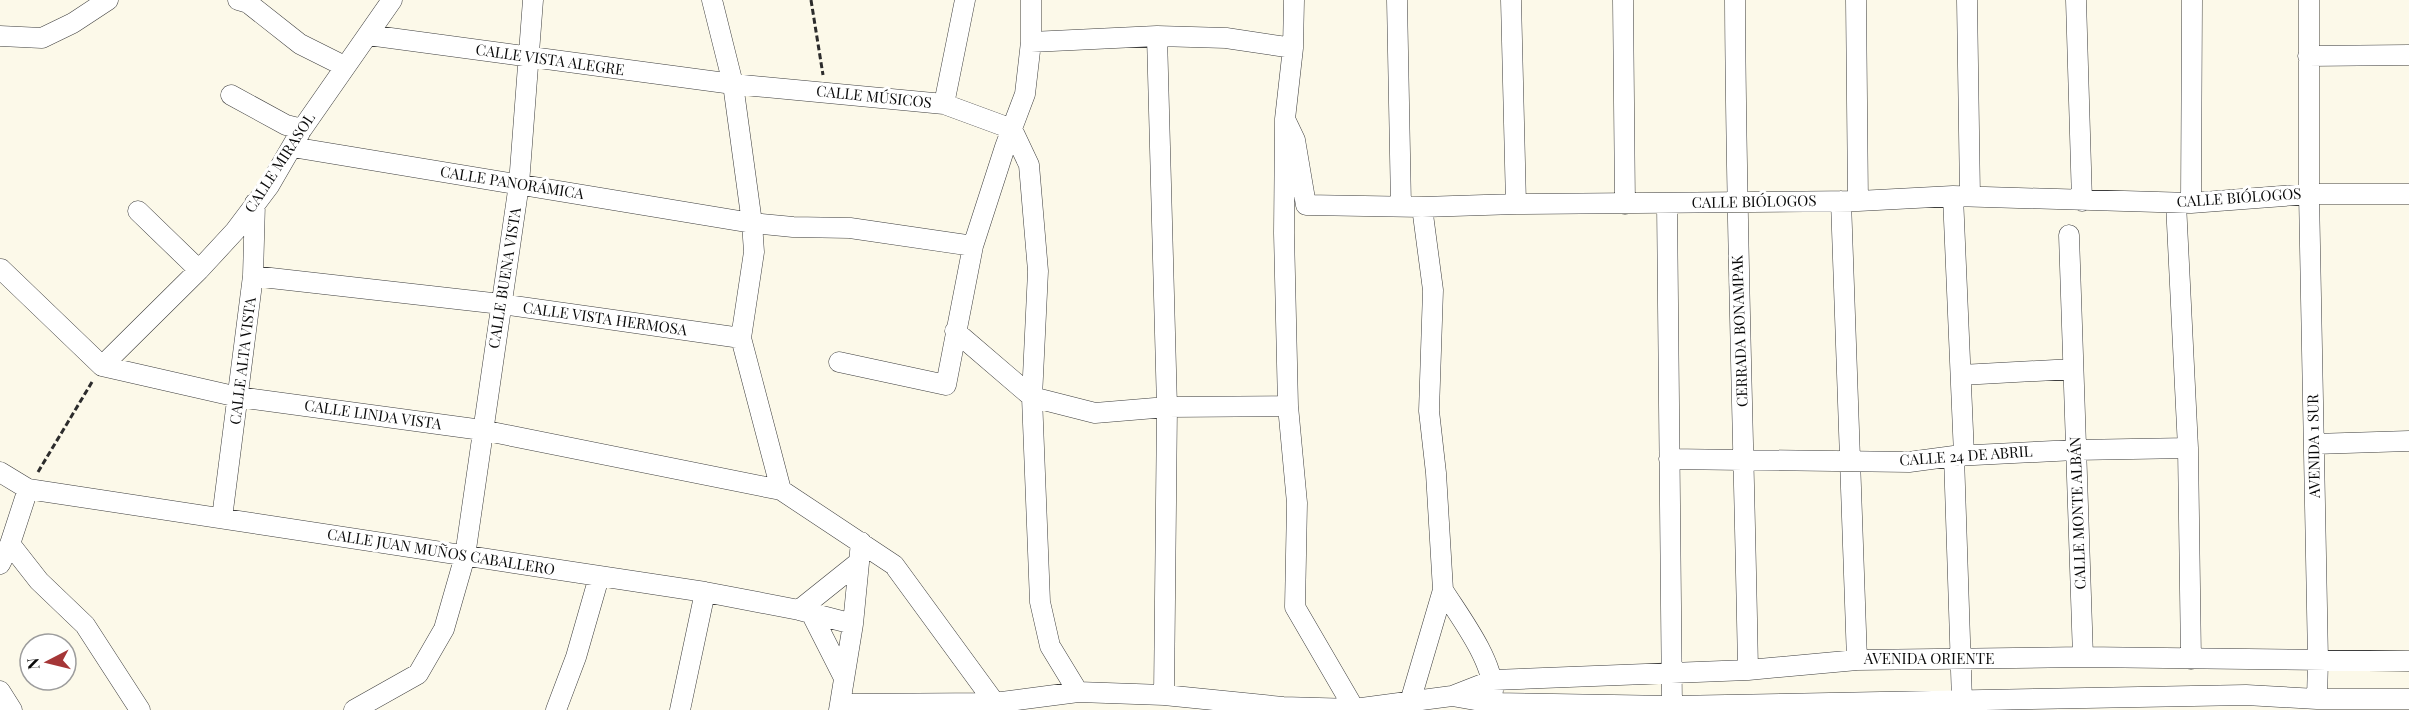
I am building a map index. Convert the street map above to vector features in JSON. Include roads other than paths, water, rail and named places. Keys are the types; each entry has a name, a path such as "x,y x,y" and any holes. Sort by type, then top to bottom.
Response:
{"street":[{"path":"0,36 42,38 74,23 108,0"},
{"name":"CALLE MIRASOL","path":"102,366 235,231 269,186 302,129 392,0"},
{"name":"CALLE BUENA VISTA","path":"354,710 418,674 444,629 465,556 519,184 533,0"},
{"path":"712,0 733,84 752,223 754,252 741,338 781,490 894,565 997,706"},
{"path":"944,104 965,0"},
{"path":"839,362 946,385 973,246 1024,94 1031,42 1031,0"},
{"name":"CALLE BIÓLOGOS","path":"1294,0 1293,48 1285,119 1295,140 1306,205 1422,207 1850,201 1961,196 2184,203 2309,194 2409,194"},
{"path":"1397,0 1401,205"},
{"path":"1511,0 1516,204"},
{"path":"1623,0 1625,204"},
{"name":"CERRADA BONAMPAK","path":"1735,0 1736,201 1745,461 1748,670"},
{"path":"1856,0 1850,201 1850,460 1857,660"},
{"path":"1961,707 1959,456 1961,196 1966,0"},
{"path":"2076,0 2082,201"},
{"path":"2191,659 2184,203 2193,0"},
{"name":"AVENIDA 1 SUR","path":"2309,0 2309,194 2317,699"},
{"path":"245,1 300,44 344,66"},
{"name":"CALLE VISTA ALEGRE","path":"368,35 733,84"},
{"path":"1031,42 1157,36 1226,38 1293,48"},
{"path":"1157,36 1167,407 1164,695"},
{"path":"2308,56 2409,55"},
{"name":"CALLE MÚSICOS","path":"733,84 944,104 1012,129"},
{"path":"231,94 286,125 302,129"},
{"path":"1285,119 1284,233 1288,406 1297,503 1295,607 1354,710"},
{"path":"1012,129 1029,165 1038,271 1032,397 1040,602 1050,646 1078,692"},
{"name":"CALLE PANORÁMICA","path":"292,147 752,223 850,228 973,246"},
{"name":"CALLE ALTA VISTA","path":"222,518 253,276 255,203"},
{"path":"1667,203 1672,706"},
{"path":"1410,702 1443,590 1436,473 1429,411 1433,290 1422,207"},
{"path":"138,211 199,270"},
{"name":"CALLE MONTE ALBÁN","path":"2069,235 2083,657"},
{"path":"1,270 102,366"},
{"name":"CALLE VISTA HERMOSA","path":"253,276 501,304 741,338"},
{"path":"955,331 1032,397 1095,413 1167,407 1288,406"},
{"name":"CALLE LINDA VISTA","path":"102,366 238,397 482,430 781,490"},
{"path":"1961,375 2073,369"},
{"path":"2314,444 2409,441"},
{"name":"CALLE 24 DE ABRIL","path":"1669,459 1909,462 1959,456 2075,450 2188,448"},
{"path":"0,472 28,489 10,544 0,564"},
{"name":"CALLE JUAN MUÑOS CABALLERO","path":"28,489 705,592 853,624"},
{"path":"839,707 853,624 861,542"},
{"path":"10,544 39,581 85,625 141,710"},
{"path":"844,678 805,612 859,562"},
{"path":"556,710 576,657 599,577"},
{"path":"1443,590 1482,656 1492,680 1493,703"},
{"path":"680,710 705,592"},
{"name":"AVENIDA ORIENTE","path":"839,707 997,706 1078,692 1164,695 1328,710 1354,710 1452,696 1492,680 1748,670 1857,660 2083,657 2409,661"},
{"path":"0,691 12,710"},
{"name":"AVENIDA ORIENTE","path":"1452,696 1493,703 1961,707 2246,695 2317,699 2409,699"},
{"path":"2173,697 2197,710"}]}
